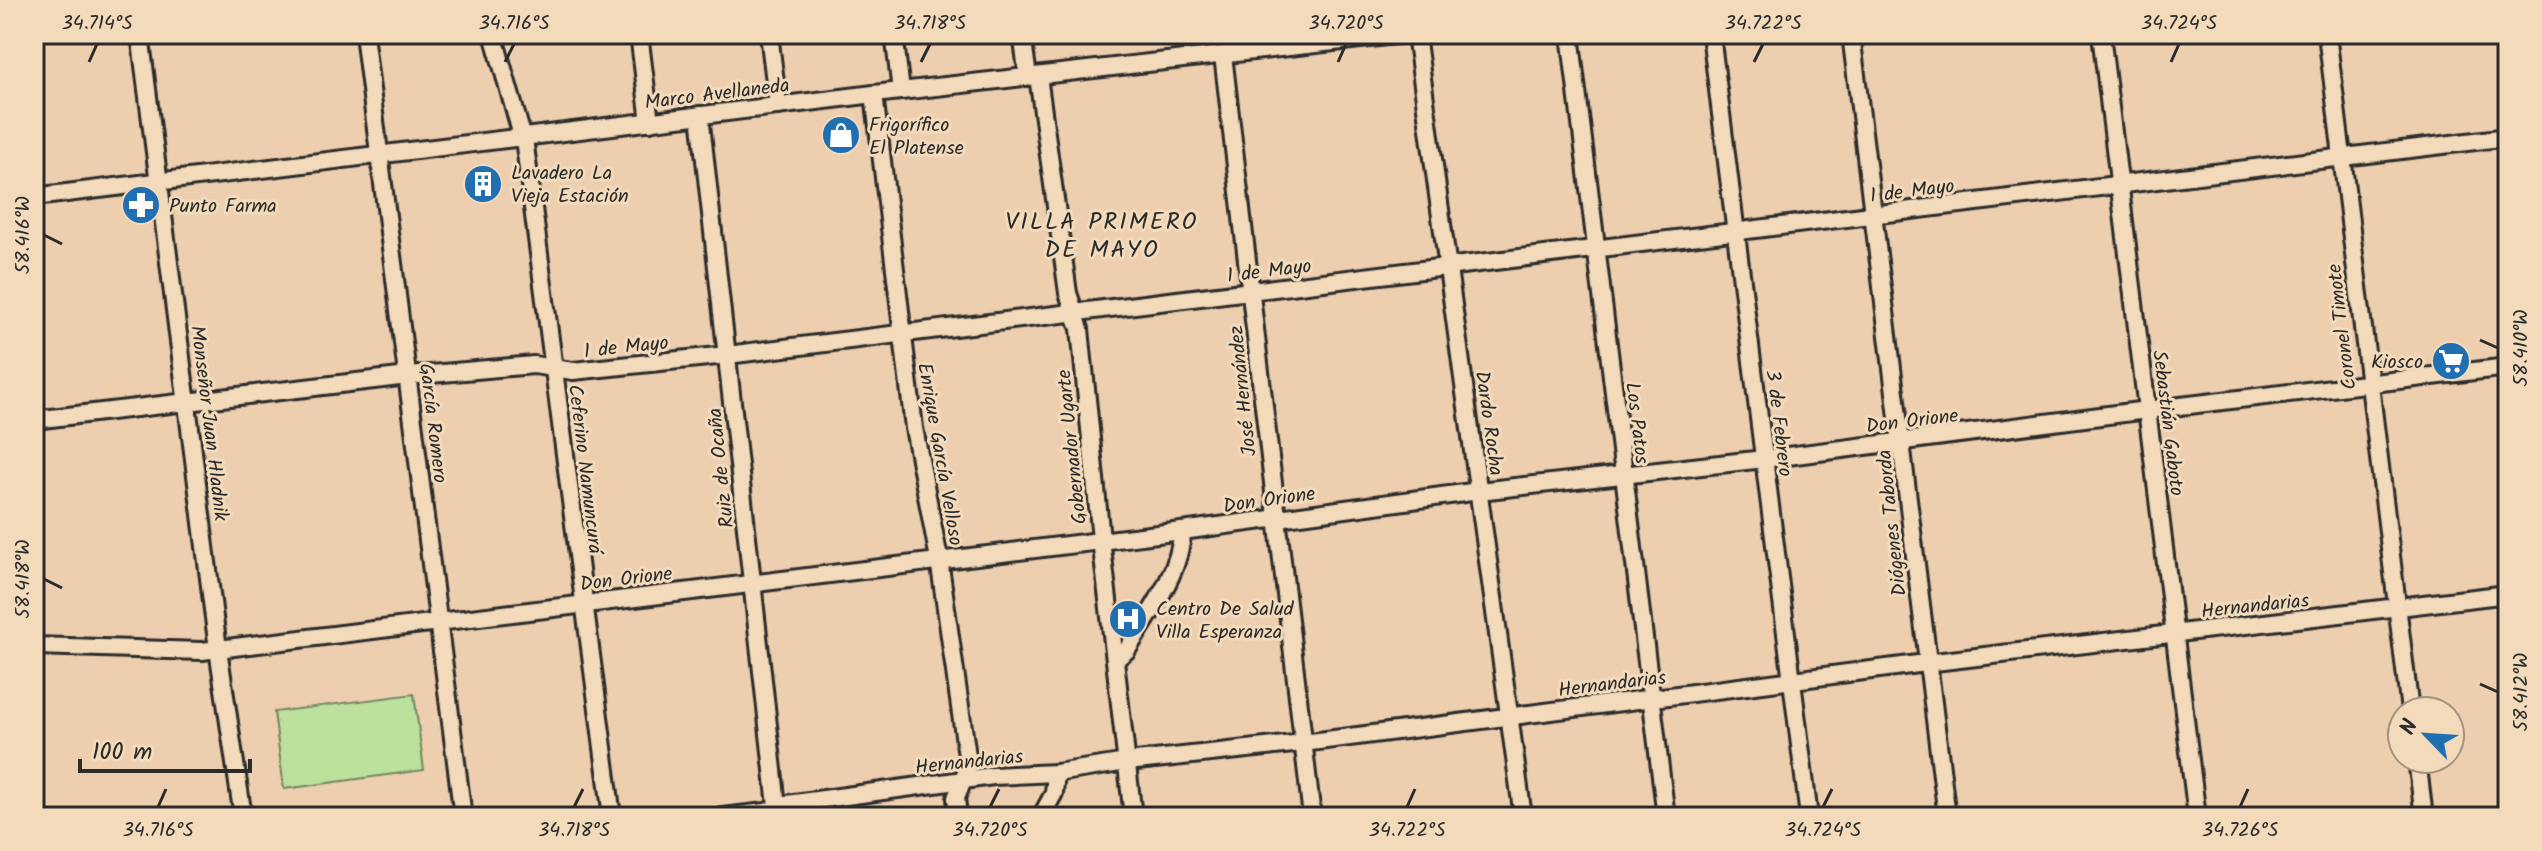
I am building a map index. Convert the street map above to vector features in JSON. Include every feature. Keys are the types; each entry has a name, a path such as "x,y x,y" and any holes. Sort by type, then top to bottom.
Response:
{"street":[{"name":"Monseñor Juan Hladnik","path":"140,34 218,649 243,817"},
{"name":"García Romero","path":"364,34 463,817"},
{"name":"Ceferino Namuncurá","path":"493,34 524,136 612,817"},
{"path":"639,34 650,122"},
{"path":"769,34 778,106"},
{"path":"894,34 901,91"},
{"name":"Gobernador Ugarte","path":"1022,34 1033,76 1068,293 1077,313 1133,817"},
{"name":"Marco Avellaneda","path":"34,197 874,94 1405,34"},
{"name":"Dardo Rocha","path":"1416,34 1523,817"},
{"name":"Los Patos","path":"1570,34 1666,817"},
{"name":"3 de Febrero","path":"1711,34 1809,817"},
{"name":"Diógenes Taborda","path":"1851,34 1947,817"},
{"name":"Sebastián Gaboto","path":"2101,34 2197,817"},
{"name":"Coronel Timote","path":"2327,34 2408,695"},
{"name":"José Hernández","path":"1223,55 1312,817"},
{"name":"Enrique García Velloso","path":"874,94 914,428 939,559 967,756 967,770 956,798 958,817"},
{"name":"Ruiz de Ocaña","path":"700,115 777,812"},
{"name":"1 de Mayo","path":"34,420 408,376 534,365 573,371 727,355 2508,137"},
{"name":"Don Orione","path":"34,646 202,651 1182,531 1479,491 2508,367"},
{"path":"1116,659 1127,650 1168,579 1182,547 1182,531"},
{"name":"Hernandarias","path":"722,817 777,812 993,776 1056,773 1926,663 2508,594"},
{"path":"1041,817 1054,793 1056,773"},
{"path":"2419,775 2424,817"}],"green space":[{"path":"414,694 424,770 284,789 274,712"}],"place":[{"name":"Frigorífico El Platense","path":"841,135"},
{"name":"Lavadero La Vieja Estación","path":"483,184"},
{"name":"Punto Farma","path":"141,205"},
{"name":"Kiosco","path":"2451,361"},
{"name":"Centro De Salud Villa Esperanza","path":"1128,619"}],"district":[{"name":"VILLA PRIMERO DE MAYO","path":"1102,235"}]}
